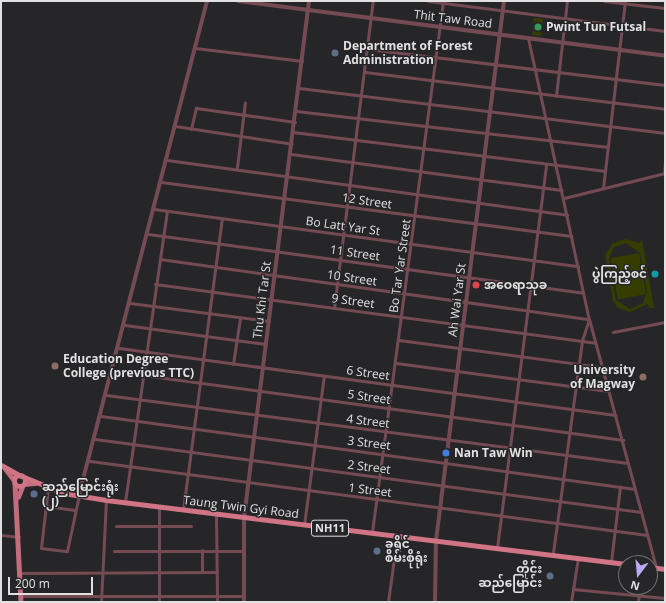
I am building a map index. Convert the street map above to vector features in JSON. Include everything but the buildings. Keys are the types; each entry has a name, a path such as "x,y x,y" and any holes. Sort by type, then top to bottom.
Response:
{"highway":[{"name":"NH11","path":"3,466 22,477"},
{"name":"Taung Twin Gyi Road","path":"22,477 48,488 106,500 618,563"},
{"path":"14,482 22,477 23,486"},
{"path":"14,482 23,486"}],"main road":[{"path":"3,466 14,482 17,499 21,602"},
{"path":"17,499 23,486 35,483"}],"street":[{"path":"48,488 41,548 67,552 75,510 90,461 207,1"},
{"name":"Thit Taw Road","path":"238,1 665,56"},
{"name":"Thu Khi Tar St","path":"244,602 244,518 286,199 309,1"},
{"path":"334,308 372,19 373,1"},
{"path":"428,1 665,31"},
{"name":"Ah Wai Yar St","path":"435,602 436,541 448,461 504,1"},
{"path":"556,96 567,1"},
{"path":"604,1 625,2 665,8"},
{"name":"Bo Tar Yar Street","path":"372,533 412,244 443,2"},
{"path":"603,188 614,79 623,25 625,2"},
{"path":"528,38 557,165 589,319 623,440 651,555"},
{"path":"195,48 302,62"},
{"path":"368,48 665,85"},
{"path":"365,72 665,109"},
{"path":"299,88 665,133"},
{"path":"237,168 245,102"},
{"path":"191,129 196,108 295,122"},
{"path":"296,111 606,147"},
{"path":"175,126 292,144"},
{"path":"294,132 604,172"},
{"path":"291,154 421,173 482,179 562,190"},
{"path":"167,160 237,168 350,186 567,215"},
{"path":"564,198 664,173 665,162"},
{"path":"497,548 546,164"},
{"name":"12 Street","path":"161,182 476,225 571,236"},
{"name":"Bo Latt Yar St","path":"154,209 578,266"},
{"path":"125,502 155,284 167,211"},
{"path":"183,510 222,219"},
{"name":"11 Street","path":"148,234 583,293"},
{"name":"10 Street","path":"160,259 467,304 589,319"},
{"name":"9 Street","path":"155,284 464,326 595,342"},
{"path":"130,303 269,322"},
{"path":"233,364 240,318"},
{"path":"553,554 582,341 589,319"},
{"path":"613,332 665,322"},
{"path":"124,325 266,344"},
{"path":"399,340 602,367"},
{"name":"6 Street","path":"119,348 616,415"},
{"path":"396,363 608,391"},
{"name":"5 Street","path":"113,371 200,384 623,440"},
{"path":"304,525 324,376"},
{"name":"4 Street","path":"106,396 628,463"},
{"name":"3 Street","path":"101,416 383,454 448,461 635,489"},
{"name":"2 Street","path":"95,439 379,477 445,484 504,494 641,512"},
{"name":"1 Street","path":"90,461 647,535"},
{"path":"611,562 620,487"},
{"path":"101,602 101,573 106,500"},
{"path":"46,506 75,510"},
{"path":"159,507 159,602"},
{"path":"216,514 217,602"},
{"path":"116,526 191,526"},
{"path":"1,535 19,537"},
{"path":"388,602 398,536"},
{"path":"202,550 202,572"},
{"path":"114,551 244,550"},
{"path":"572,602 578,558"},
{"path":"20,573 217,572"},
{"path":"573,589 639,598 665,598"},
{"path":"638,602 639,595"},
{"path":"21,596 244,596"}],"green space":[{"name":"Pwint Tun Futsal","path":"534,18 543,19 541,36 532,35"},
{"path":"626,239 639,243 642,240 654,308 649,308 648,304 630,312 618,308 613,301 605,255 613,243","holes":["626,243 640,253 647,292 643,303 630,309 616,300 609,258 614,247"]},
{"path":"639,253 646,294 618,299 610,258"}],"place":[{"name":"Pwint Tun Futsal","path":"538,27"},
{"name":"Department of Forest Administration","path":"335,53"},
{"name":"ပွဲကြည့်စင်","path":"655,274"},
{"name":"အဝေရာသုခ","path":"476,285"},
{"name":"Education Degree College (previous TTC)","path":"55,366"},
{"name":"University of Magway","path":"643,377"},
{"name":"Nan Taw Win","path":"446,453"},
{"name":"ဆည်မြောင်းရုံး (၂)","path":"34,494"},
{"name":"ခရိုင် စိမ်းစိုရုံး","path":"377,551"},
{"name":"တိုင်း ဆည်မြောင်း","path":"550,576"}]}
